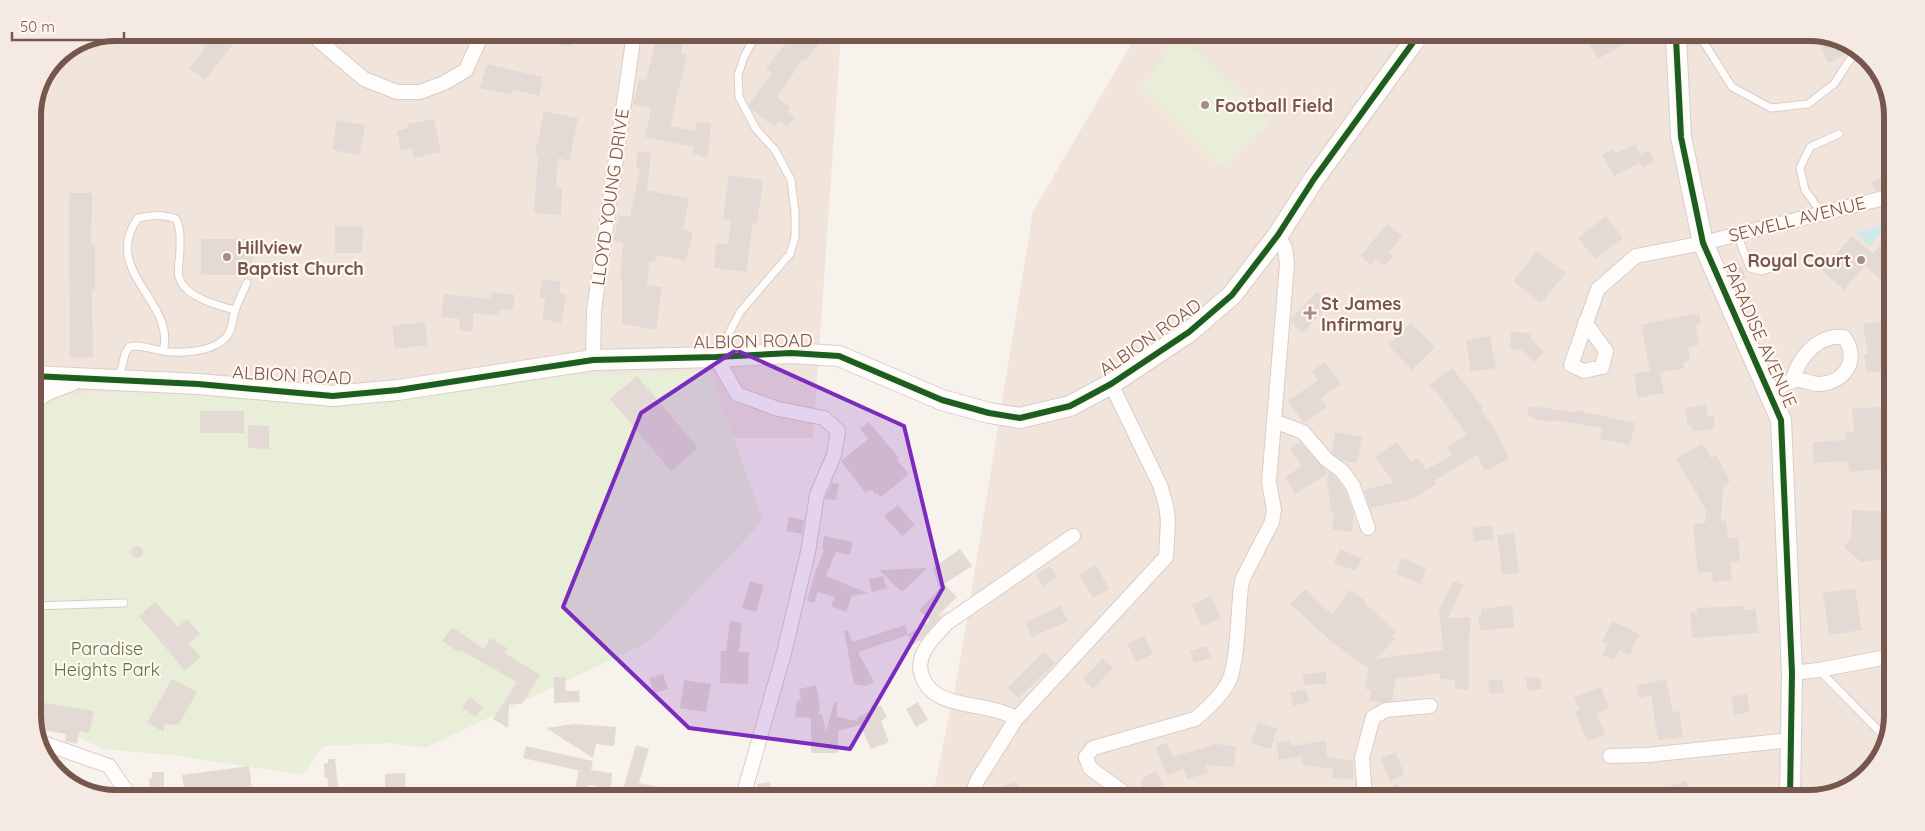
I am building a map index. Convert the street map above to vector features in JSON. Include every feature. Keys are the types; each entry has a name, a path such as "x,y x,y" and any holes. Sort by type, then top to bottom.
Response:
{"street":[{"path":"319,41 364,79 397,92 420,92 444,84 466,70 479,41"},
{"name":"LLOYD YOUNG DRIVE","path":"593,360 594,310 633,41"},
{"name":"ALBION ROAD","path":"41,376 198,384 333,396 398,390 593,360 716,358 791,353 839,356 942,400 989,413 1020,418 1070,406 1111,384 1189,332 1232,295 1278,235 1314,179 1414,41"},
{"name":"PARADISE AVENUE","path":"1677,41 1681,137 1703,243 1781,420 1792,674 1790,790"},
{"name":"SEWELL AVENUE","path":"1585,322 1598,289 1636,256 1703,243 1884,198"},
{"path":"1120,790 1090,768 1086,756 1093,748 1195,719 1204,712 1229,682 1234,667 1241,587 1247,570 1272,522 1274,510 1268,482 1287,264 1285,248 1278,235"},
{"path":"716,358 737,394 778,409 824,418 838,431 834,455 817,495 808,552 784,653 746,790"},
{"path":"41,394 78,378"},
{"path":"1770,394 1791,382"},
{"path":"974,790 977,781 1016,719 1166,557 1168,521 1166,505 1160,485 1111,384"},
{"path":"1274,420 1303,432 1326,459 1342,471 1353,486 1368,528"},
{"path":"1016,719 1000,710 956,703 936,695 926,686 921,675 920,666 923,654 932,638 948,623 1073,536"},
{"path":"1792,674 1884,658"},
{"path":"1364,790 1362,758 1373,717 1386,710 1430,706"},
{"path":"1610,756 1648,755 1791,740"},
{"path":"47,744 109,766 126,790"}],"lane":[{"path":"716,358 740,312 790,254 795,237 795,212 791,180 775,150 756,129 738,97 738,75 744,57 753,41"},
{"path":"1707,41 1732,87 1771,108 1808,104 1834,84 1851,58"},
{"path":"1821,212 1805,190 1800,168 1810,147 1839,134"},
{"path":"163,351 166,340 163,325 134,275 128,256 127,238 138,218 152,214 176,219 180,228 179,277 184,285 198,298 235,310"},
{"path":"1737,234 1750,268 1762,271 1783,264"},
{"path":"118,381 125,354 129,347 136,345 163,351 191,353 221,342 228,336 232,328 235,310 247,283"},
{"path":"41,606 124,603"},
{"path":"1820,670 1881,733"}],"highlighted area":[{"path":"736,350 904,426 943,588 850,749 689,728 563,607 641,413"}],"shaded area":[{"path":"116,41 841,41 813,438 41,438 41,111 49,83 67,60 79,51 92,45"},
{"path":"1133,41 1809,41 1824,43 1846,51 1865,67 1871,75 1880,92 1884,111 1884,715 1878,744 1871,756 1858,771 1842,782 1833,786 1809,790 934,790 960,662 1033,211"}],"green space":[{"name":"Football Field","path":"1176,41 1185,41 1270,122 1220,167 1141,88"},
{"name":"Paradise Heights Park","path":"709,370 763,520 650,641 425,748 391,743 323,746 302,775 180,756 104,749 41,720 41,405 70,394"}],"water":[{"path":"1884,224 1884,230 1870,246 1855,233"}],"building":[{"path":"198,41 236,41 205,80 189,68 206,47"},
{"path":"536,41 572,41 571,46"},
{"path":"655,41 684,41 681,53 687,54 670,126 695,131 696,122 711,123 708,158 693,153 694,147 645,137 651,108 633,104 639,79 646,81"},
{"path":"789,41 820,42 806,61 803,59 777,97 791,107 787,111 795,117 787,127 779,121 775,127 751,109 749,104 772,73 766,69"},
{"path":"1588,41 1630,41 1598,59"},
{"path":"1819,42 1838,47 1849,53 1828,63"},
{"path":"487,64 543,77 539,96 513,90 512,95 480,88"},
{"path":"544,111 578,118 569,161 558,158 556,187 562,188 561,215 534,213 538,154 535,154"},
{"path":"434,119 441,152 414,158 412,148 401,150 397,131 408,128 407,124"},
{"path":"337,120 365,125 359,155 332,150"},
{"path":"1635,144 1640,154 1649,150 1655,161 1643,168 1640,163 1614,176 1602,154 1613,149 1615,154"},
{"path":"638,151 651,153 647,190 689,199 683,230 693,232 686,261 656,255 655,262 649,262 647,285 662,287 656,330 622,324 622,279 620,279 623,243 613,241 619,215 630,217 640,168 636,168"},
{"path":"729,175 763,180 757,224 753,223 746,272 714,268 716,244 728,244 731,221 723,219"},
{"path":"1884,177 1884,189 1875,191 1871,182"},
{"path":"69,193 92,193 91,244 95,244 95,290 92,290 93,357 70,358"},
{"path":"1606,216 1623,238 1595,259 1578,238"},
{"path":"1387,224 1402,236 1389,252 1393,256 1384,266 1376,259 1371,265 1360,256"},
{"path":"335,226 363,227 362,253 335,253"},
{"name":"Royal Court","path":"1852,236 1873,254 1884,241 1884,282 1865,266 1844,290 1822,270"},
{"name":"Hillview Baptist Church","path":"201,239 253,239 253,275 201,275"},
{"path":"1537,251 1566,273 1541,303 1513,281"},
{"path":"1742,267 1746,278 1734,283 1729,272"},
{"path":"543,279 561,282 559,293 567,295 561,323 542,319 546,298 539,297"},
{"path":"492,292 515,295 513,310 500,309 499,316 474,313 472,332 459,330 460,319 441,317 444,294 491,299"},
{"name":"St James Infirmary","path":"1317,292 1330,305 1302,333 1291,322 1291,318"},
{"path":"1699,313 1701,324 1695,325 1699,345 1688,347 1690,360 1683,362 1684,368 1660,373 1664,393 1638,398 1634,374 1650,371 1641,325"},
{"path":"1884,321 1884,371 1867,373 1864,355 1868,354 1863,324"},
{"path":"425,322 428,345 395,349 392,326"},
{"path":"1411,323 1435,347 1412,370 1388,345"},
{"path":"1511,332 1531,333 1531,339 1544,352 1534,362 1521,350 1510,349"},
{"path":"1490,336 1496,368 1471,372 1466,340"},
{"path":"1325,362 1341,384 1321,398 1327,407 1304,423 1288,401 1318,380 1312,371"},
{"path":"1452,368 1483,408 1481,409 1496,432 1509,459 1485,471 1477,455 1434,481 1436,484 1413,499 1370,508 1364,490 1394,483 1375,457 1397,442 1411,462 1418,458 1426,470 1452,455 1447,447 1467,435 1438,394 1429,386"},
{"path":"637,376 698,448 671,471 610,399"},
{"path":"1706,405 1708,416 1714,416 1715,428 1693,432 1691,425 1688,425 1685,408"},
{"path":"1529,406 1576,412 1576,410 1635,423 1630,445 1600,439 1602,428 1554,420 1554,422 1533,419 1533,417 1527,416"},
{"path":"1884,406 1884,468 1849,472 1848,461 1814,463 1813,442 1846,440 1845,433 1854,432 1852,409"},
{"path":"200,411 244,411 244,433 200,433"},
{"path":"869,422 899,458 897,460 909,474 881,497 872,490 865,492 841,461 868,439 860,429"},
{"path":"248,425 269,426 269,449 248,448"},
{"path":"1335,432 1362,437 1357,463 1342,460 1332,453"},
{"path":"1300,442 1328,473 1295,494 1285,477 1302,466 1290,449"},
{"path":"1702,443 1711,458 1716,455 1730,481 1723,487 1721,521 1726,520 1728,538 1738,537 1740,561 1730,562 1732,580 1713,582 1712,572 1698,573 1693,524 1705,523 1706,509 1676,459"},
{"path":"1329,472 1336,477 1345,490 1354,516 1352,532 1332,529 1334,512 1331,513 1327,480"},
{"path":"832,483 839,484 836,500 825,499"},
{"path":"898,505 915,525 902,536 884,516"},
{"path":"1852,510 1884,512 1884,559 1861,562 1844,547 1851,538"},
{"path":"789,517 804,520 802,534 786,531"},
{"path":"1492,525 1494,539 1474,542 1472,528"},
{"path":"1514,533 1519,573 1502,575 1497,535"},
{"path":"824,536 853,542 850,555 836,552 826,576 868,593 852,596 846,612 831,606 835,597 818,592 814,603 807,601 815,572 824,550 822,550"},
{"path":"135,546 139,546 143,552 139,558 135,558 131,554 131,550"},
{"path":"960,549 972,566 939,588 933,568"},
{"path":"1340,549 1362,558 1356,571 1334,563"},
{"path":"1402,558 1426,569 1421,584 1396,574"},
{"path":"1096,565 1109,589 1093,598 1079,574"},
{"path":"1050,566 1057,578 1043,586 1036,574"},
{"path":"927,568 902,592 879,570"},
{"path":"883,576 887,588 872,592 869,579"},
{"path":"750,581 764,585 756,612 742,608"},
{"path":"1453,581 1464,585 1448,618 1470,617 1469,690 1455,689 1455,680 1440,679 1440,673 1396,679 1392,701 1381,703 1369,700 1371,690 1365,689 1369,669 1332,642 1290,604 1306,589 1332,615 1349,590 1366,601 1365,603 1396,632 1392,636 1395,639 1376,659 1443,650 1439,610"},
{"path":"944,584 957,597 937,617 950,610 941,617 921,640 913,645 908,635 858,652 874,682 865,686 854,684 844,631 847,630 853,642 905,625 908,634 930,621 919,610"},
{"path":"1855,588 1862,630 1829,635 1823,593"},
{"path":"1211,596 1221,618 1202,626 1192,605"},
{"path":"155,602 178,627 187,619 200,634 189,644 201,657 185,671 139,616"},
{"path":"1512,605 1514,627 1480,631 1478,616 1481,616 1481,609"},
{"path":"1061,606 1068,621 1032,637 1025,622"},
{"path":"1744,606 1744,610 1756,609 1758,633 1692,638 1690,613 1697,612 1697,608"},
{"path":"730,621 742,623 739,652 749,652 748,684 720,683 721,651 726,651"},
{"path":"1612,621 1640,634 1629,655 1619,650 1614,660 1602,655 1607,644 1602,642"},
{"path":"452,627 484,649 490,638 507,648 505,653 540,675 522,704 509,704 508,728 493,719 517,682 442,641"},
{"path":"1144,636 1153,654 1136,662 1127,644"},
{"path":"1207,646 1211,658 1194,663 1190,651"},
{"path":"1044,651 1055,663 1019,698 1007,688"},
{"path":"1103,658 1113,668 1093,689 1083,679"},
{"path":"1326,672 1327,684 1304,685 1303,674"},
{"path":"663,674 668,689 654,693 649,678"},
{"path":"554,677 565,677 566,691 579,691 580,702 554,703"},
{"path":"1540,677 1542,689 1527,691 1526,678"},
{"path":"172,679 197,692 179,724 164,725 164,732 147,723"},
{"path":"1502,679 1504,693 1490,694 1488,681"},
{"path":"1666,679 1673,712 1679,711 1683,737 1658,740 1651,695 1639,698 1636,686"},
{"path":"684,680 711,684 706,712 680,708"},
{"path":"816,685 820,705 819,714 822,714 826,732 834,702 837,702 837,717 858,721 857,718 881,705 887,717 881,721 889,742 871,749 860,725 838,731 838,753 811,753 811,718 795,717 797,700 801,701 799,689"},
{"path":"1601,687 1609,709 1597,713 1605,735 1587,741 1575,711 1579,710 1574,697"},
{"path":"1306,689 1309,702 1293,706 1290,693"},
{"path":"1747,694 1750,712 1734,715 1731,697"},
{"path":"470,697 483,707 475,717 462,707"},
{"path":"41,702 94,711 89,733 79,731 77,744 65,741 66,734 43,730"},
{"path":"918,702 928,720 916,727 906,709"},
{"path":"1258,723 1277,728 1271,749 1251,743"},
{"path":"574,724 616,727 614,746 596,744 593,758 546,728"},
{"path":"1290,741 1291,746 1325,741 1326,757 1353,761 1353,780 1332,777 1333,769 1302,765 1303,756 1279,760 1276,743"},
{"path":"1167,743 1173,757 1215,744 1236,746 1234,767 1206,765 1208,773 1187,779 1184,769 1167,775 1156,747"},
{"path":"636,745 649,749 639,783 669,790 623,790"},
{"path":"526,746 593,761 591,770 612,773 611,789 588,785 587,790 575,790 578,772 581,771 523,758"},
{"path":"1396,752 1404,775 1390,781 1381,758"},
{"path":"328,759 335,759 339,790 327,790 328,778 325,778 324,764 328,763"},
{"path":"249,766 252,789 184,790 182,775"},
{"path":"1155,771 1164,785 1160,786 1165,790 1141,790 1142,779"},
{"path":"152,772 164,772 164,790 150,790 149,778 152,778"},
{"path":"405,773 406,790 385,790 385,774"},
{"path":"1686,781 1689,790 1657,790"},
{"path":"770,782 771,790 758,790 757,784"},
{"path":"1017,782 1019,790 989,790"},
{"path":"1398,784 1400,790 1381,790"}],"cycle path":[{"path":"41,376 198,384 333,396 398,390 593,360 791,353 839,356 942,400 989,413 1020,418 1070,406 1111,384 1189,332 1232,295 1278,235 1314,179 1414,41"},
{"path":"1676,41 1681,137 1703,243 1781,420 1792,673 1790,790"}],"place":[{"name":"Football Field","path":"1205,105"},
{"name":"Hillview Baptist Church","path":"227,257"},
{"name":"Royal Court","path":"1861,260"},
{"name":"St James Infirmary","path":"1310,313"}]}
